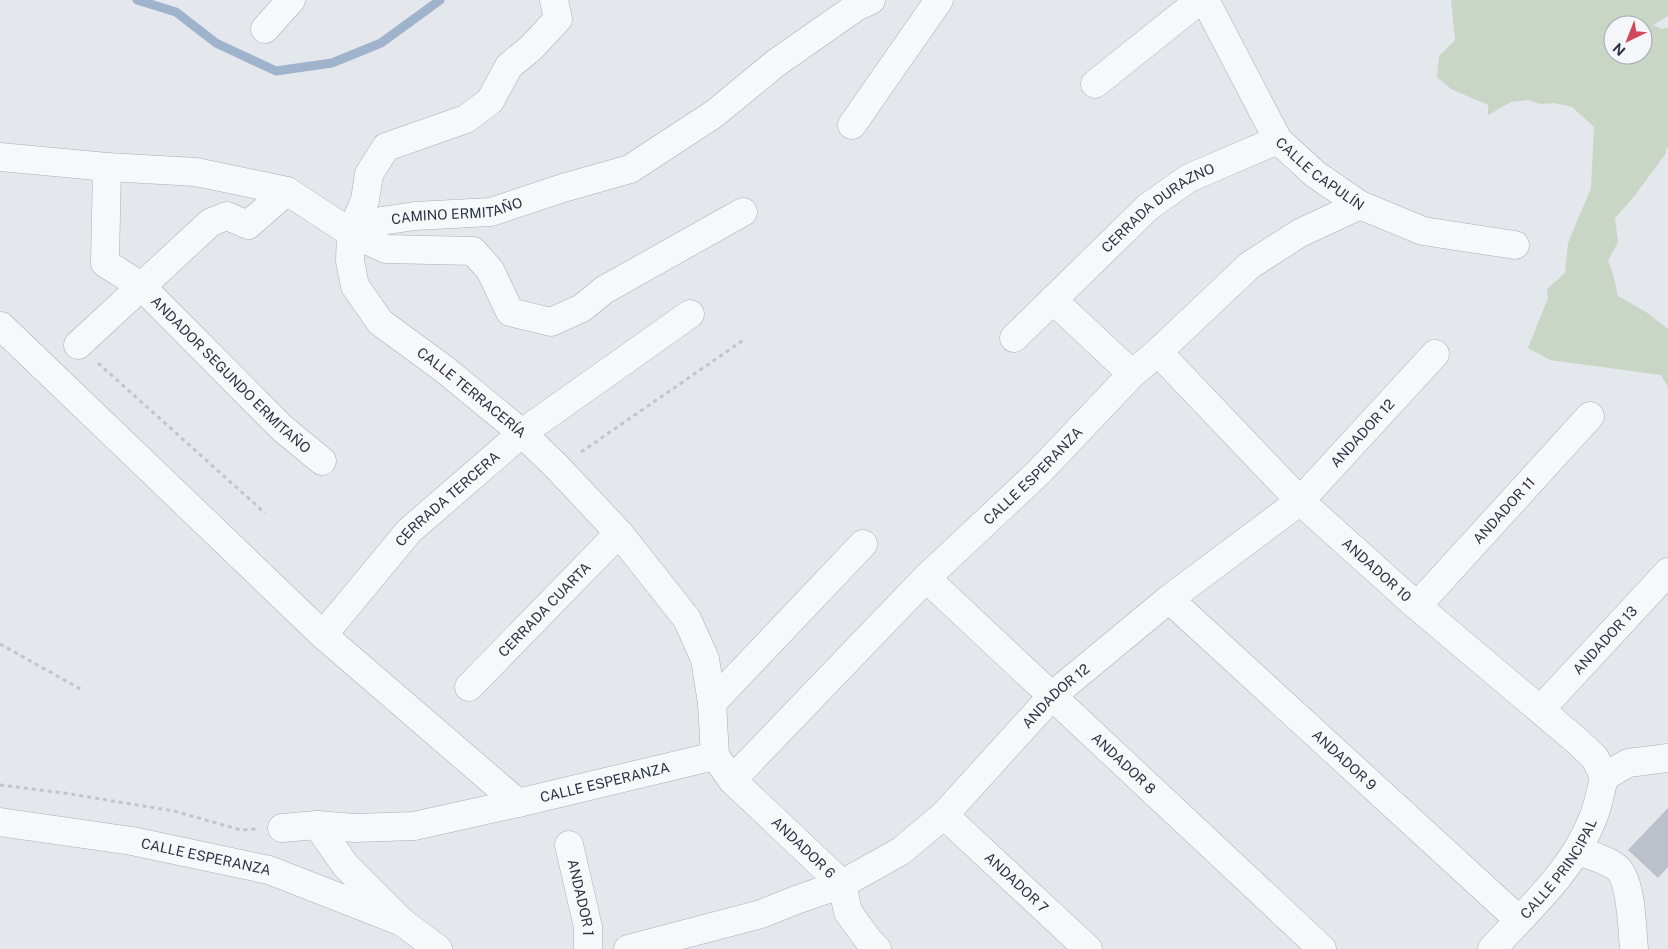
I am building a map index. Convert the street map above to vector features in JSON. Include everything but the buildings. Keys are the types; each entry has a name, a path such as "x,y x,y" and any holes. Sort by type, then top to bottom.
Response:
{"street":[{"path":"265,29 291,0"},
{"path":"351,233 365,200 369,174 386,147 466,119 490,101 509,66 531,48 558,19 554,0"},
{"name":"CAMINO ERMITAÑO","path":"351,233 381,221 414,216 491,212 562,188 630,169 714,114 784,57 856,7 871,0"},
{"path":"852,125 939,0"},
{"path":"1095,84 1200,0"},
{"name":"CALLE CAPULÍN","path":"1205,0 1278,140 1314,174 1360,205 1423,231 1515,245"},
{"name":"CERRADA DURAZNO","path":"1014,338 1148,207 1189,178 1278,140"},
{"path":"0,156 107,167 196,172 287,191 351,233 386,249 473,251 490,270 510,312 551,322 582,308 604,290 743,212"},
{"name":"ANDADOR SEGUNDO ERMITAÑO","path":"107,167 105,263 141,286 282,428 322,461"},
{"path":"78,345 211,222 227,216 248,225 287,191"},
{"name":"CALLE ESPERANZA","path":"732,780 926,578 1039,472 1132,374 1250,265 1300,233 1360,205"},
{"name":"CALLE TERRACERÍA","path":"351,233 350,261 355,286 380,322 444,369 522,433 619,533 687,619 705,659 712,703 714,756"},
{"path":"1053,300 1132,374"},
{"name":"CERRADA TERCERA","path":"323,635 410,531 522,433 690,314"},
{"path":"1,326 323,635 518,803"},
{"name":"ANDADOR 10","path":"1158,352 1300,501 1417,606 1541,709 1595,758 1604,777"},
{"name":"ANDADOR 12","path":"628,949 761,914 842,884 901,851 944,815 1053,696 1169,599 1300,501 1435,354"},
{"name":"ANDADOR 11","path":"1417,606 1590,416"},
{"name":"CERRADA CUARTA","path":"469,686 619,533"},
{"path":"712,703 863,544"},
{"name":"ANDADOR 13","path":"1541,709 1668,572"},
{"name":"ANDADOR 8","path":"926,578 1322,949"},
{"name":"ANDADOR 9","path":"1169,599 1519,920"},
{"path":"714,756 732,780"},
{"name":"CALLE ESPERANZA","path":"282,828 414,826 714,756"},
{"path":"1604,777 1628,763 1668,758"},
{"name":"CALLE PRINCIPAL","path":"1492,949 1563,871 1577,851 1594,818 1604,777"},
{"name":"ANDADOR 6","path":"732,780 842,884 848,912 869,946"},
{"name":"ANDADOR 7","path":"944,815 1088,949"},
{"name":"CALLE ESPERANZA","path":"0,822 132,841 269,870 402,922"},
{"name":"CALLE ESPERANZA","path":"317,826 346,866 402,922 438,949"},
{"name":"ANDADOR 1","path":"569,846 588,927 588,949"},
{"path":"1577,851 1618,868 1624,879 1629,899 1634,949"}],"path":[{"path":"558,468 745,339"},
{"path":"78,345 265,513"},
{"path":"0,644 84,691"},
{"path":"0,785 64,793 174,811 241,830 282,828"}],"green space":[{"path":"1451,0 1668,0 1668,16 1653,25 1662,29 1668,27 1668,148 1666,148 1666,153 1633,198 1615,218 1618,242 1608,261 1618,296 1646,312 1668,329 1668,387 1661,375 1550,360 1528,348 1548,298 1547,289 1565,273 1568,243 1591,188 1594,127 1572,107 1554,103 1541,104 1527,100 1511,102 1488,115 1488,105 1451,89 1437,77 1439,56 1455,40"}],"waterway":[{"path":"137,0 176,12 216,43 276,71 332,63 381,43 440,0"}]}
